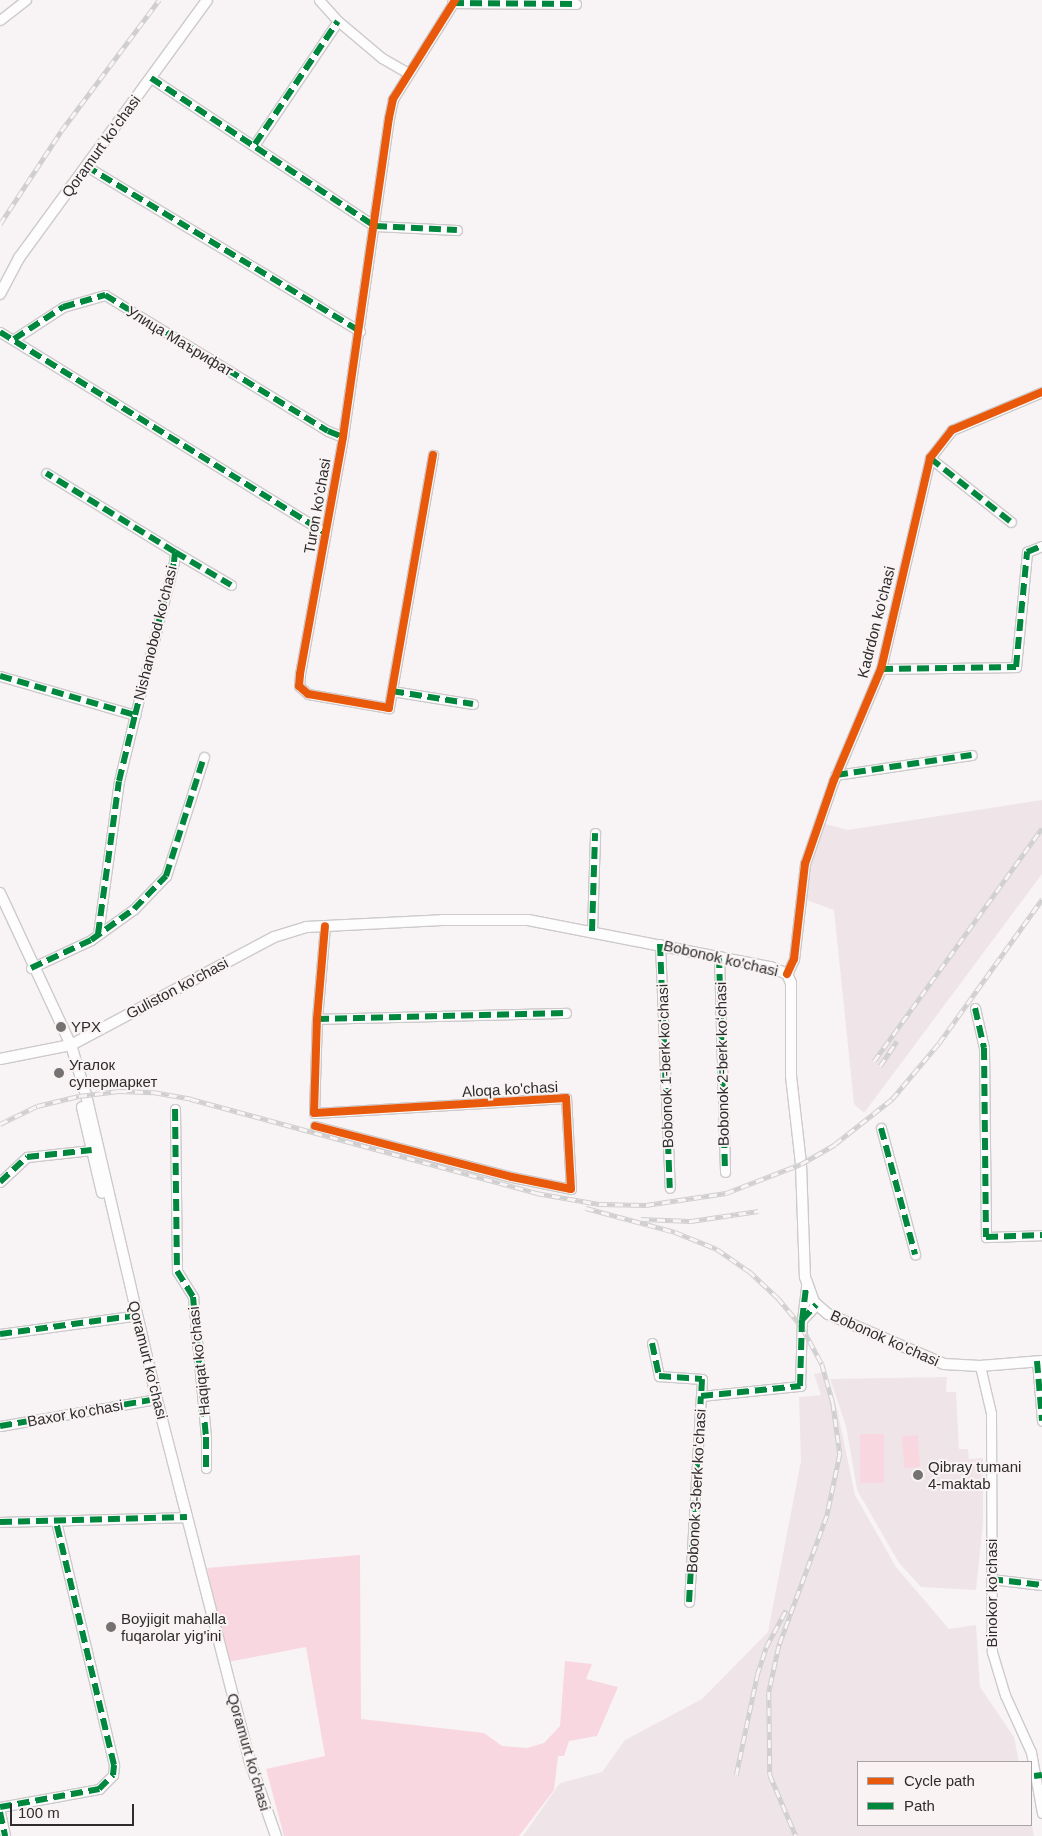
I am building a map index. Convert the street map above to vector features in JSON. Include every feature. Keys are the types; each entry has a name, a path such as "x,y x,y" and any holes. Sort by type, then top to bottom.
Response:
{"main road":[{"name":"Qoramurt koʻchasi","path":"0,286 43,217 202,0"},
{"name":"Qoramurt koʻchasi","path":"0,294 20,258 207,0"},
{"name":"Qoramurt koʻchasi","path":"0,893 68,1046 95,1130 185,1518 245,1761 270,1836"},
{"name":"Qoramurt koʻchasi","path":"0,905 33,967"},
{"name":"Bobonok ko'chasi","path":"325,926 500,919 592,931 660,944 770,967 787,974 792,988 791,1076 801,1164 806,1285 816,1305 828,1314 929,1360 951,1366 980,1366 1040,1361"},
{"name":"Guliston ko'chasi","path":"0,1059 68,1046 274,936 293,930 325,926"},
{"name":"Qoramurt koʻchasi","path":"68,1046 150,1400 185,1518 249,1759 276,1836"}],"street":[{"path":"0,20 26,0"},
{"path":"319,0 338,21 408,74"},
{"path":"454,2 576,4"},
{"name":"Turon ko'chasi","path":"433,455 388,708 308,694 299,686 343,438 393,99 454,2"},
{"path":"255,144 338,21"},
{"path":"151,78 255,144 375,226 457,230"},
{"path":"86,166 360,331"},
{"name":"Улица Маърифат","path":"14,339 63,307 105,295 328,432 343,438"},
{"path":"0,332 326,533"},
{"name":"Kadrdon ko'chasi","path":"787,974 794,959 805,864 836,775 881,669 930,458 952,430 1042,392"},
{"path":"930,458 1012,522"},
{"name":"Nishanobod ko'chasi","path":"46,473 175,552 119,781 98,934"},
{"path":"881,669 1016,667 1027,552 1042,546"},
{"path":"175,552 231,586"},
{"name":"Nishanobod ko'chasi","path":"0,676 135,715"},
{"path":"392,691 473,704"},
{"path":"836,775 972,755"},
{"path":"33,967 98,934 134,909 166,876 204,757"},
{"path":"592,931 596,833"},
{"path":"325,926 317,1019 566,1013"},
{"name":"Bobonok 1-berk koʻchasi","path":"660,944 670,1188"},
{"name":"Bobonok 2-berk koʻchasi","path":"720,956 725,1172"},
{"path":"976,1008 984,1048 986,1236 1042,1235"},
{"name":"Aloqa ko'chasi","path":"315,1126 512,1177 571,1189 566,1098 314,1114 317,1019"},
{"name":"Haqiqat ko'chasi","path":"175,1109 177,1271 193,1297 206,1437 206,1468"},
{"path":"882,1128 915,1254"},
{"path":"0,1182 27,1158 92,1150"},
{"name":"Bobonok 3-berk koʻchasi","path":"690,1602 702,1396 800,1386 802,1320 806,1285"},
{"path":"802,1320 816,1305"},
{"path":"0,1334 132,1316"},
{"path":"652,1343 659,1376 702,1379 702,1396"},
{"path":"1040,1361 1042,1421"},
{"name":"Binokor ko'chasi","path":"980,1366 990,1413 992,1652 1002,1687 1030,1752 1038,1776 1042,1813"},
{"name":"Baxor ko'chasi","path":"0,1426 150,1400"},
{"path":"0,1522 185,1518"},
{"path":"0,1807 99,1789 113,1775 114,1765 56,1521"},
{"path":"991,1579 1042,1585"},
{"path":"0,1812 6,1836"}],"shaded area":[{"path":"1042,800 1042,874 864,1113 854,1104 834,910 806,900 809,865 825,824 848,830"},
{"path":"823,1372 837,1409 855,1495 896,1567 949,1629 976,1625 980,1687 1014,1737 1019,1761 857,1761 857,1826 1032,1826 1034,1836 523,1836 560,1783 602,1772 625,1740 702,1699 768,1632 801,1461 799,1397 821,1395 814,1374"},
{"name":"Qibray tumani 4-maktab","path":"947,1377 946,1392 956,1392 959,1449 968,1449 969,1459 983,1458 983,1523 976,1590 921,1587 899,1563 857,1490 846,1426 830,1379"},
{"path":"860,1434 884,1434 884,1483 860,1483"},
{"path":"918,1435 920,1467 904,1468 902,1436"},
{"path":"360,1555 361,1719 484,1733 502,1746 527,1748 544,1743 560,1726 565,1661 592,1664 586,1679 618,1687 597,1736 569,1741 564,1756 558,1756 554,1790 519,1836 284,1836 266,1769 325,1756 306,1647 228,1662 207,1568"}],"railway":[{"path":"0,224 61,131 159,0"},
{"path":"874,1061 1042,828"},
{"path":"0,1124 37,1106 79,1096 119,1091 153,1092 191,1099 536,1193 599,1204 646,1205 726,1193 801,1164 835,1144 892,1099 939,1043 1042,899"},
{"path":"880,1066 897,1041"},
{"path":"586,1208 675,1232 717,1249 749,1271 778,1298 802,1327 822,1364 833,1403 840,1454 827,1516 779,1646 769,1692 770,1775 796,1836"},
{"path":"641,1219 691,1221 758,1211"},
{"path":"736,1775 757,1675 766,1647 786,1610"}],"marked path":[{"path":"452,3 576,4"},
{"path":"255,144 338,21"},
{"path":"151,78 375,226 457,230"},
{"path":"86,166 360,331"},
{"path":"14,339 63,307 105,295 328,431 343,437"},
{"path":"0,332 326,533"},
{"path":"930,458 1011,522"},
{"path":"0,676 135,715 174,562 175,552 46,473"},
{"path":"881,669 1016,667 1027,552 1042,546"},
{"path":"175,552 231,585"},
{"path":"392,691 473,704"},
{"path":"98,934 119,781 135,715"},
{"path":"836,775 972,755"},
{"path":"31,968 91,940 134,909 166,876 204,757"},
{"path":"592,931 595,833"},
{"path":"660,944 670,1188"},
{"path":"719,956 725,1172"},
{"path":"975,1008 984,1048 986,1237 1042,1235"},
{"path":"317,1019 566,1013"},
{"path":"175,1109 177,1271 193,1297 206,1437 206,1468"},
{"path":"881,1128 915,1254"},
{"path":"0,1182 27,1157 92,1150"},
{"path":"802,1320 806,1285"},
{"path":"689,1602 701,1396 800,1386 802,1320 816,1305"},
{"path":"0,1334 132,1316"},
{"path":"652,1343 659,1376 702,1379 701,1396"},
{"path":"1037,1361 1042,1421"},
{"path":"0,1426 150,1400"},
{"path":"0,1522 187,1517"},
{"path":"0,1807 99,1789 113,1775 114,1765 56,1521"},
{"path":"991,1579 1042,1585"},
{"path":"1034,1776 1042,1775"},
{"path":"0,1812 5,1836"}],"cycle path":[{"path":"433,455 389,708 308,694 299,686 300,674 343,437 393,99 455,0"},
{"path":"787,974 794,959 805,864 834,780 881,669 930,458 952,430 1042,392"},
{"path":"315,1126 512,1177 571,1189 566,1098 314,1113 317,1019 325,926"}],"place":[{"name":"YPX","path":"61,1027"},
{"name":"Угалок супермаркет","path":"59,1073"},
{"name":"Qibray tumani 4-maktab","path":"918,1475"},
{"name":"Boyjigit mahalla fuqarolar yig'ini","path":"111,1627"}]}
